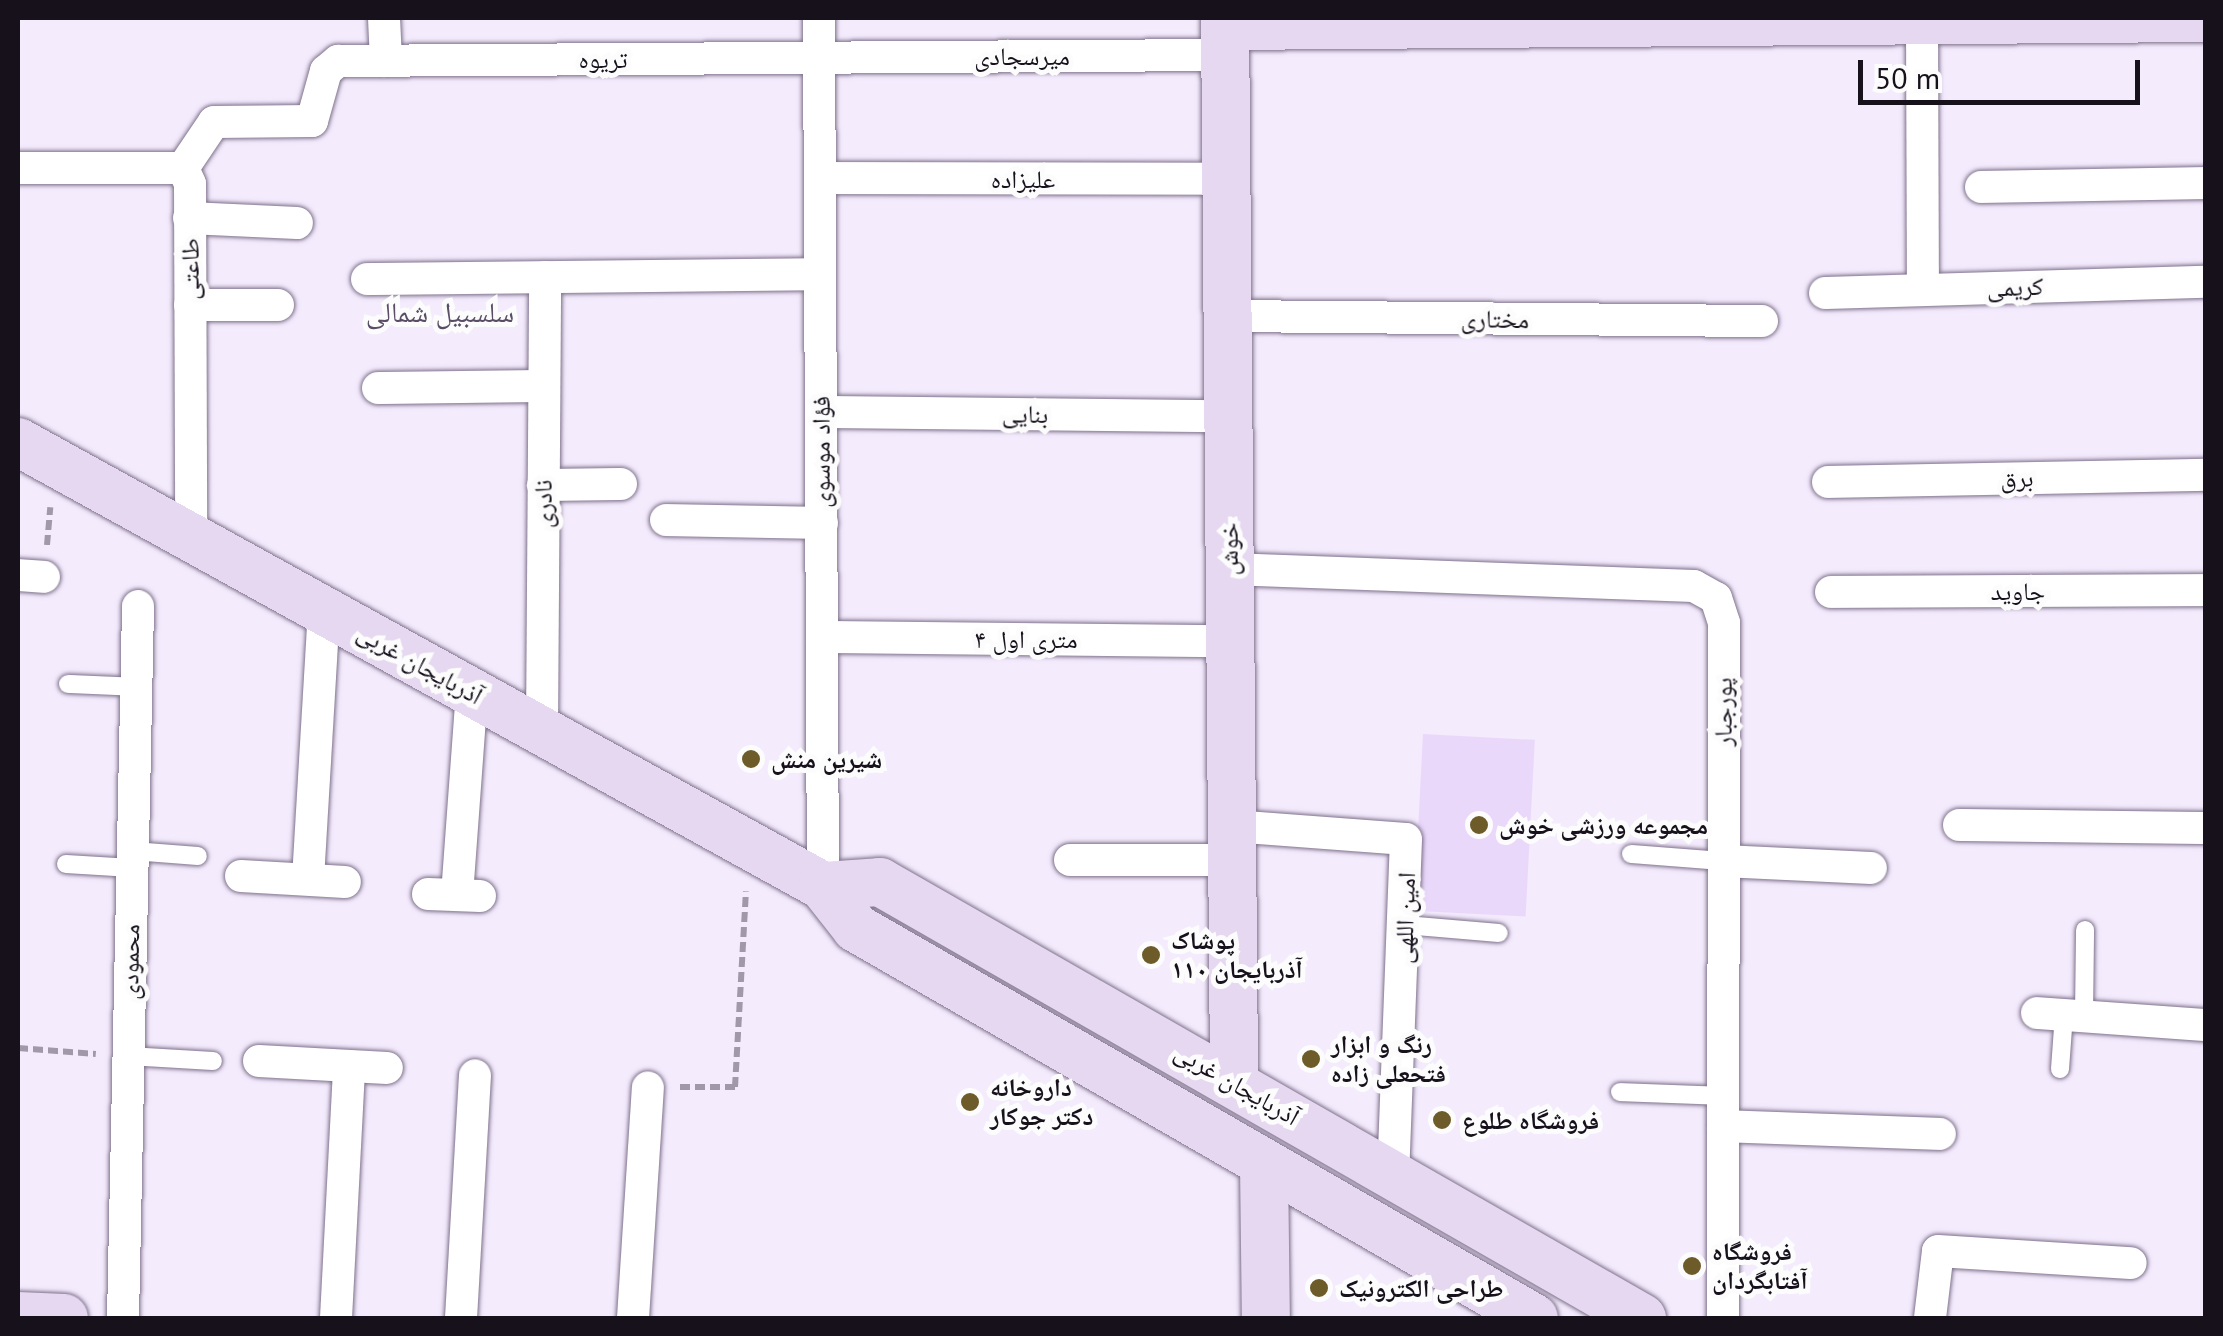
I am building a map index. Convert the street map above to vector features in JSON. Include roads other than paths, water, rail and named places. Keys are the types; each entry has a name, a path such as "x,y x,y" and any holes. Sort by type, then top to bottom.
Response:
{"main road":[{"path":"1225,33 1816,19 2206,18"},
{"name":"خوش","path":"1225,33 1234,1081"},
{"name":"آذربایجان غربی","path":"35,451 823,886 856,928 1534,1318"},
{"name":"آذربایجان غربی","path":"823,886 880,882 1234,1081 1642,1318"},
{"path":"1264,1164 1266,1318"},
{"path":"18,1316 64,1318"}],"street":[{"path":"384,18 386,61"},
{"name":"فؤاد موسوی","path":"819,18 823,886"},
{"path":"1922,20 1923,290"},
{"name":"میرسجادی","path":"820,58 1225,33"},
{"name":"تریوه","path":"183,168 214,122 312,120 332,65 386,61 820,58"},
{"path":"18,168 183,168"},
{"name":"طاعتی","path":"183,168 189,218 190,538"},
{"name":"علیزاده","path":"820,178 1226,179"},
{"path":"1982,187 2206,183"},
{"path":"189,218 297,223"},
{"path":"367,279 820,274"},
{"name":"نادری","path":"542,731 545,277"},
{"name":"کریمی","path":"1824,293 2206,282"},
{"path":"190,305 278,305"},
{"name":"مختاری","path":"1227,316 1762,321"},
{"path":"378,388 544,386"},
{"name":"بنایی","path":"821,412 1228,416"},
{"name":"برق","path":"1828,482 2206,475"},
{"path":"542,485 621,484"},
{"path":"666,520 822,524"},
{"name":"پورجبار","path":"1229,568 1706,590 1724,622 1723,1318"},
{"name":"جاوید","path":"1831,592 2206,590"},
{"name":"محمودی","path":"122,1318 138,606"},
{"path":"308,879 324,610"},
{"name":"۴ متری اول","path":"822,637 1230,640"},
{"path":"455,895 472,692"},
{"path":"1958,825 2206,828"},
{"name":"امین اللهی","path":"1232,843 1404,836 1405,924 1393,1173"},
{"path":"1070,860 1232,843"},
{"path":"1723,861 1871,868"},
{"path":"241,876 345,882"},
{"path":"2062,1014 2206,1025"},
{"path":"258,1061 387,1068"},
{"path":"336,1318 349,1066"},
{"path":"461,1318 476,1075"},
{"path":"633,1318 648,1087"},
{"path":"1723,1111 1940,1134"},
{"path":"1930,1318 1938,1251 2131,1263"}],"lane":[{"path":"68,684 136,687"},
{"path":"1631,854 1723,861"},
{"path":"66,864 198,856"},
{"path":"1405,924 1499,933"},
{"path":"2060,1069 2062,1014 2085,930"},
{"path":"128,1056 213,1061"},
{"path":"1620,1092 1723,1111"}],"place":[{"name":"شیرین منش","path":"751,759"},
{"name":"مجموعه ورزشی خوش","path":"1479,825"},
{"name":"پوشاک آذربایجان ۱۱۰","path":"1151,955"},
{"name":"رنگ و ابزار فتحعلی زاده","path":"1311,1059"},
{"name":"داروخانه دکتر جوکار","path":"970,1102"},
{"name":"فروشگاه طلوع","path":"1442,1120"},
{"name":"فروشگاه آفتابگردان","path":"1692,1266"},
{"name":"طراحی الکترونیک","path":"1319,1288"}],"district":[{"name":"سلسبیل شمالی","path":"440,312"}]}
